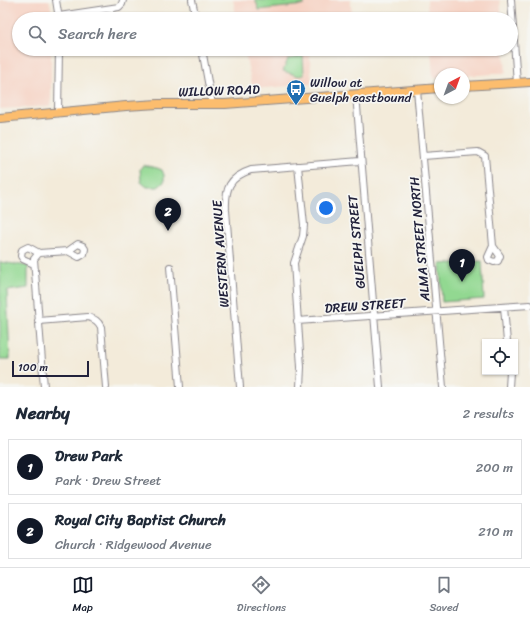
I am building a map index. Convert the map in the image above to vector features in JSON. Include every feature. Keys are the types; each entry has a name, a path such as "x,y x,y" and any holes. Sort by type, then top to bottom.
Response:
{"main road":[{"path":"470,86 530,82"},
{"name":"WILLOW ROAD","path":"0,118 158,104 212,104 434,89"}],"street":[{"path":"56,0 58,12"},
{"path":"89,12 119,7 123,0"},
{"path":"192,0 195,12"},
{"path":"511,0 512,12"},
{"path":"58,112 59,56"},
{"path":"203,56 212,104"},
{"path":"515,56 517,83"},
{"name":"ALMA STREET NORTH","path":"417,90 443,387"},
{"name":"GUELPH STREET","path":"356,94 360,161 380,387"},
{"path":"423,156 478,152 485,156 493,246"},
{"name":"WESTERN AVENUE","path":"240,387 226,210 227,190 234,179 244,172 251,170 360,161"},
{"path":"298,166 304,225 301,246 294,263 301,367 300,387"},
{"path":"34,264 21,256 24,247 31,248 39,253 68,251"},
{"path":"39,253 34,259 34,264 44,387"},
{"path":"170,267 180,387"},
{"name":"DREW STREET","path":"298,321 530,305"},
{"path":"504,307 507,339"},
{"path":"38,321 88,317 99,322 101,327 106,387"},
{"path":"509,387 510,375"}],"shaded area":[{"path":"0,0 49,0 51,12 12,12 12,56 51,56 51,106 0,109"},
{"path":"233,0 350,0 352,12 236,12"},
{"path":"427,0 500,0 501,12 428,12"},
{"path":"246,56 310,56 312,84 253,89"},
{"path":"431,56 505,56 506,73 470,76 470,68 434,68 434,78"}],"green space":[{"path":"255,0 284,0 284,2 291,0 304,0 304,5 258,10"},
{"path":"303,56 304,75 299,76 283,71 288,59"},
{"path":"143,165 162,170 164,182 158,187 147,187 141,182 140,169"},
{"path":"482,261 484,299 442,302 440,264"},
{"path":"0,262 28,266 28,288 7,291 10,359 0,359"}],"place":[{"name":"Willow at Guelph eastbound","path":"296,106"},
{"name":"Royal City Baptist Church","path":"168,231"},
{"name":"Drew Park","path":"462,282"}]}
